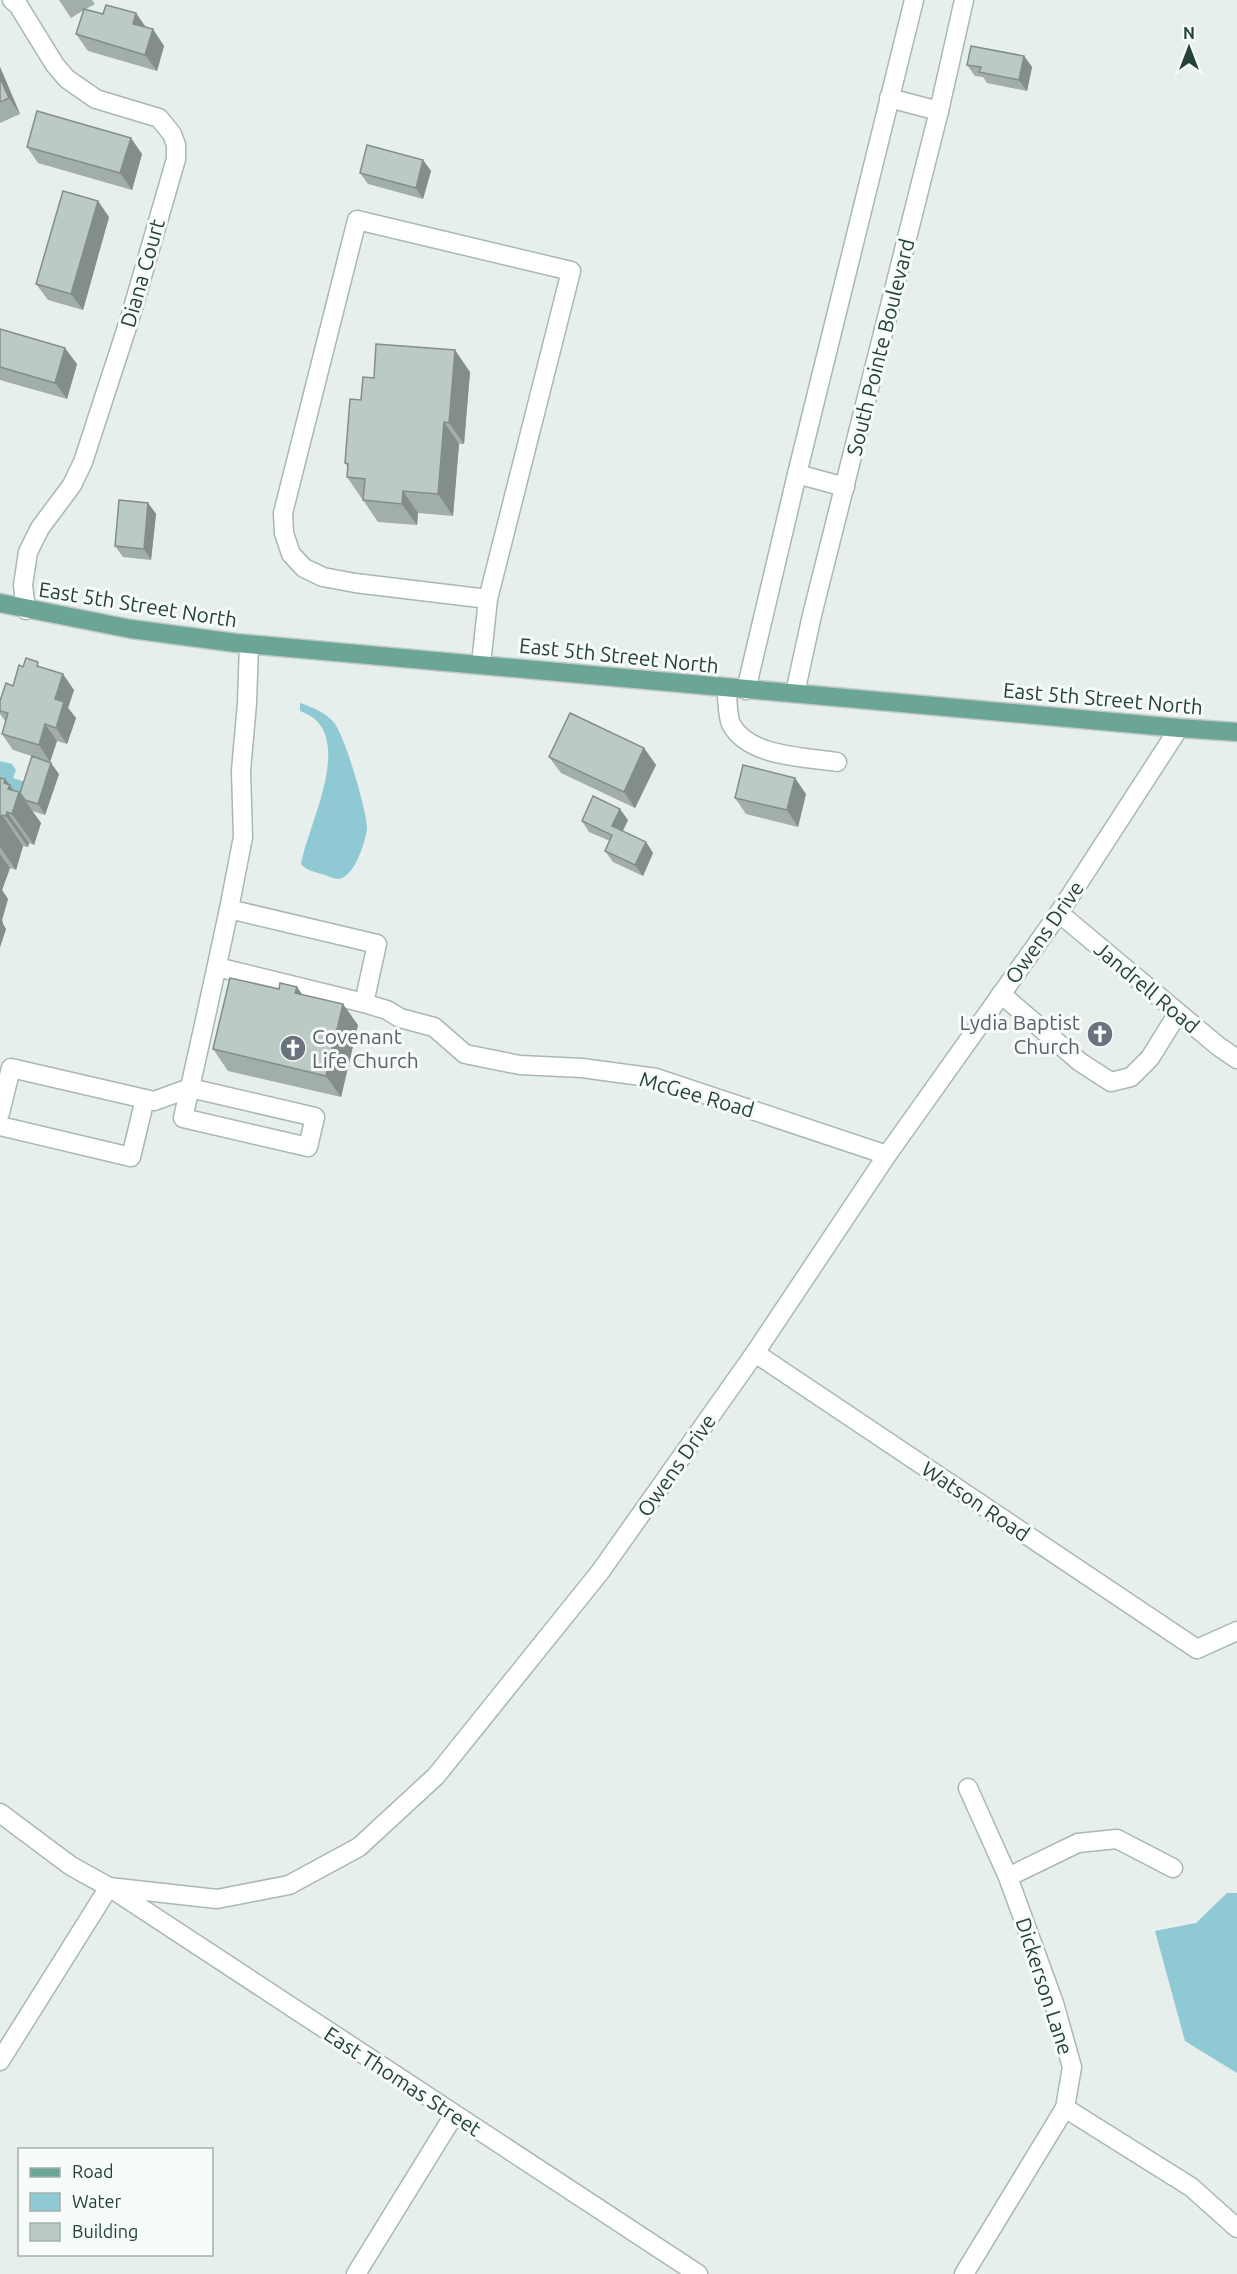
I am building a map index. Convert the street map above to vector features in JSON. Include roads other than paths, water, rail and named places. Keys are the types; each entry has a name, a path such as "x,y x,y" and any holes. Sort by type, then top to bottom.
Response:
{"main road":[{"name":"East 5th Street North","path":"0,605 131,630 249,644 1237,732"}],"street":[{"name":"Diana Court","path":"12,0 18,5 55,65 67,79 96,99 159,117 167,125 176,145 176,159 130,318 83,462 72,485 40,528 28,552 24,585 26,610"},
{"path":"746,690 914,0"},
{"name":"South Pointe Boulevard","path":"795,693 812,615 939,111 964,0"},
{"path":"889,98 939,111"},
{"path":"481,664 488,599 571,271 357,220 282,513 284,533 291,554 304,568 323,577 488,599"},
{"path":"797,474 845,487"},
{"path":"0,1113 11,1068 154,1101 190,1088 315,1117 308,1147 183,1118 190,1088 217,967 243,837 241,771 249,644"},
{"path":"726,688 730,723 750,744 773,753 837,762"},
{"name":"Owens Drive","path":"0,1813 71,1866 109,1887 217,1899 289,1885 359,1847 436,1776 600,1572 755,1353 887,1155 1059,913 1179,728"},
{"path":"217,967 364,1003 377,944 229,909"},
{"name":"Jandrell Road","path":"1059,913 1178,1013 1237,1059"},
{"path":"1001,994 1080,1062 1111,1082 1131,1077 1150,1058 1178,1013"},
{"name":"McGee Road","path":"364,1003 387,1010 400,1018 434,1027 465,1054 520,1065 582,1068 656,1078 887,1155"},
{"path":"0,1126 131,1157 146,1099"},
{"name":"Watson Road","path":"755,1353 1197,1649 1237,1631"},
{"name":"Dickerson Lane","path":"964,2274 1065,2108 1072,2067 1054,2003 1008,1876 968,1788"},
{"path":"1008,1876 1078,1843 1117,1839 1173,1868"},
{"path":"0,2061 109,1887"},
{"name":"East Thomas Street","path":"109,1887 698,2274"},
{"path":"1065,2108 1191,2187 1237,2228"},
{"path":"356,2274 454,2115"}],"water":[{"path":"300,703 324,714 335,724 350,759 364,808 367,829 364,843 349,873 338,879 308,870 301,864 323,790 328,751 325,734 316,720 300,711"},
{"path":"0,761 12,764 16,770 13,778 25,782 26,802 0,799"},
{"path":"1227,1893 1237,1893 1237,2073 1185,2041 1155,1931 1196,1923"}],"place":[{"name":"Lydia Baptist Church","path":"1100,1034"},
{"name":"Covenant Life Church","path":"293,1048"}]}
